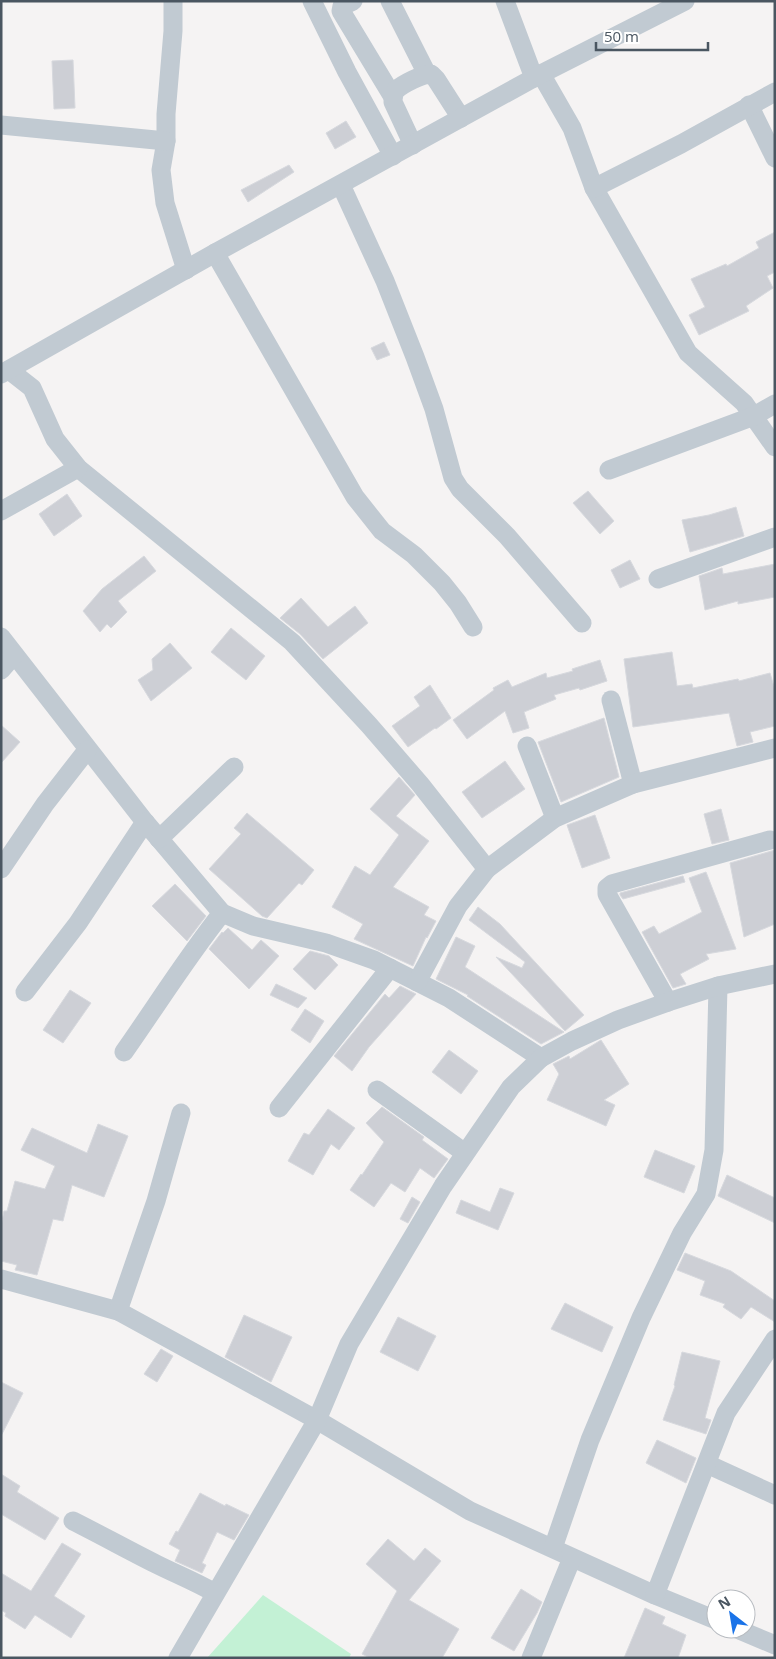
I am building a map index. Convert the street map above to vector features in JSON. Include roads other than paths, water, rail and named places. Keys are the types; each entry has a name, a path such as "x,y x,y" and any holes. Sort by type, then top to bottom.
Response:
{"street":[{"path":"173,1 166,141 162,170 165,203 186,270"},
{"path":"312,1 347,72 393,156"},
{"path":"353,1 342,6 341,11 393,97"},
{"path":"390,1 427,74"},
{"path":"505,1 538,76 572,128 594,188 688,353 744,403 775,447"},
{"path":"488,869 369,724 292,642 78,468 55,439 32,388 5,372 215,253 460,118 679,3"},
{"path":"413,145 393,102 393,97 395,91 424,74 431,74 436,80 460,118"},
{"path":"594,188 681,144 775,92"},
{"path":"749,105 775,158"},
{"path":"1,125 166,141"},
{"path":"341,185 385,281 415,357 434,409 453,478 460,489 507,536 582,623"},
{"path":"215,253 355,497 382,531 414,555 442,583 458,603 472,627"},
{"path":"609,470 754,416 775,404"},
{"path":"1,511 78,468"},
{"path":"658,579 775,537"},
{"path":"1,637 87,750 222,913 253,926 326,942 390,968 449,998 541,1058"},
{"path":"1,670 14,656"},
{"path":"611,700 633,784"},
{"path":"527,746 556,818"},
{"path":"417,982 458,906 488,869 556,818 633,784 775,748"},
{"path":"1,869 45,804 87,750"},
{"path":"159,839 234,767"},
{"path":"25,992 78,923 145,822"},
{"path":"668,1002 607,894 607,888 612,884 770,840"},
{"path":"124,1052 158,1005 195,947 222,913"},
{"path":"279,1108 390,968"},
{"path":"178,1658 317,1420 349,1344 443,1186 512,1087 541,1058 572,1041 618,1020 718,986 775,974"},
{"path":"553,1548 590,1440 641,1318 682,1233 706,1194 714,1150 718,986"},
{"path":"377,1090 465,1153"},
{"path":"118,1311 156,1201 181,1112"},
{"path":"3,1285 118,1311 317,1420 470,1511 655,1595 706,1616"},
{"path":"655,1595 726,1413 775,1339"},
{"path":"706,1464 775,1495"},
{"path":"73,1521 153,1563 216,1593"},
{"path":"531,1658 572,1558"},
{"path":"756,1637 775,1645"}]}
